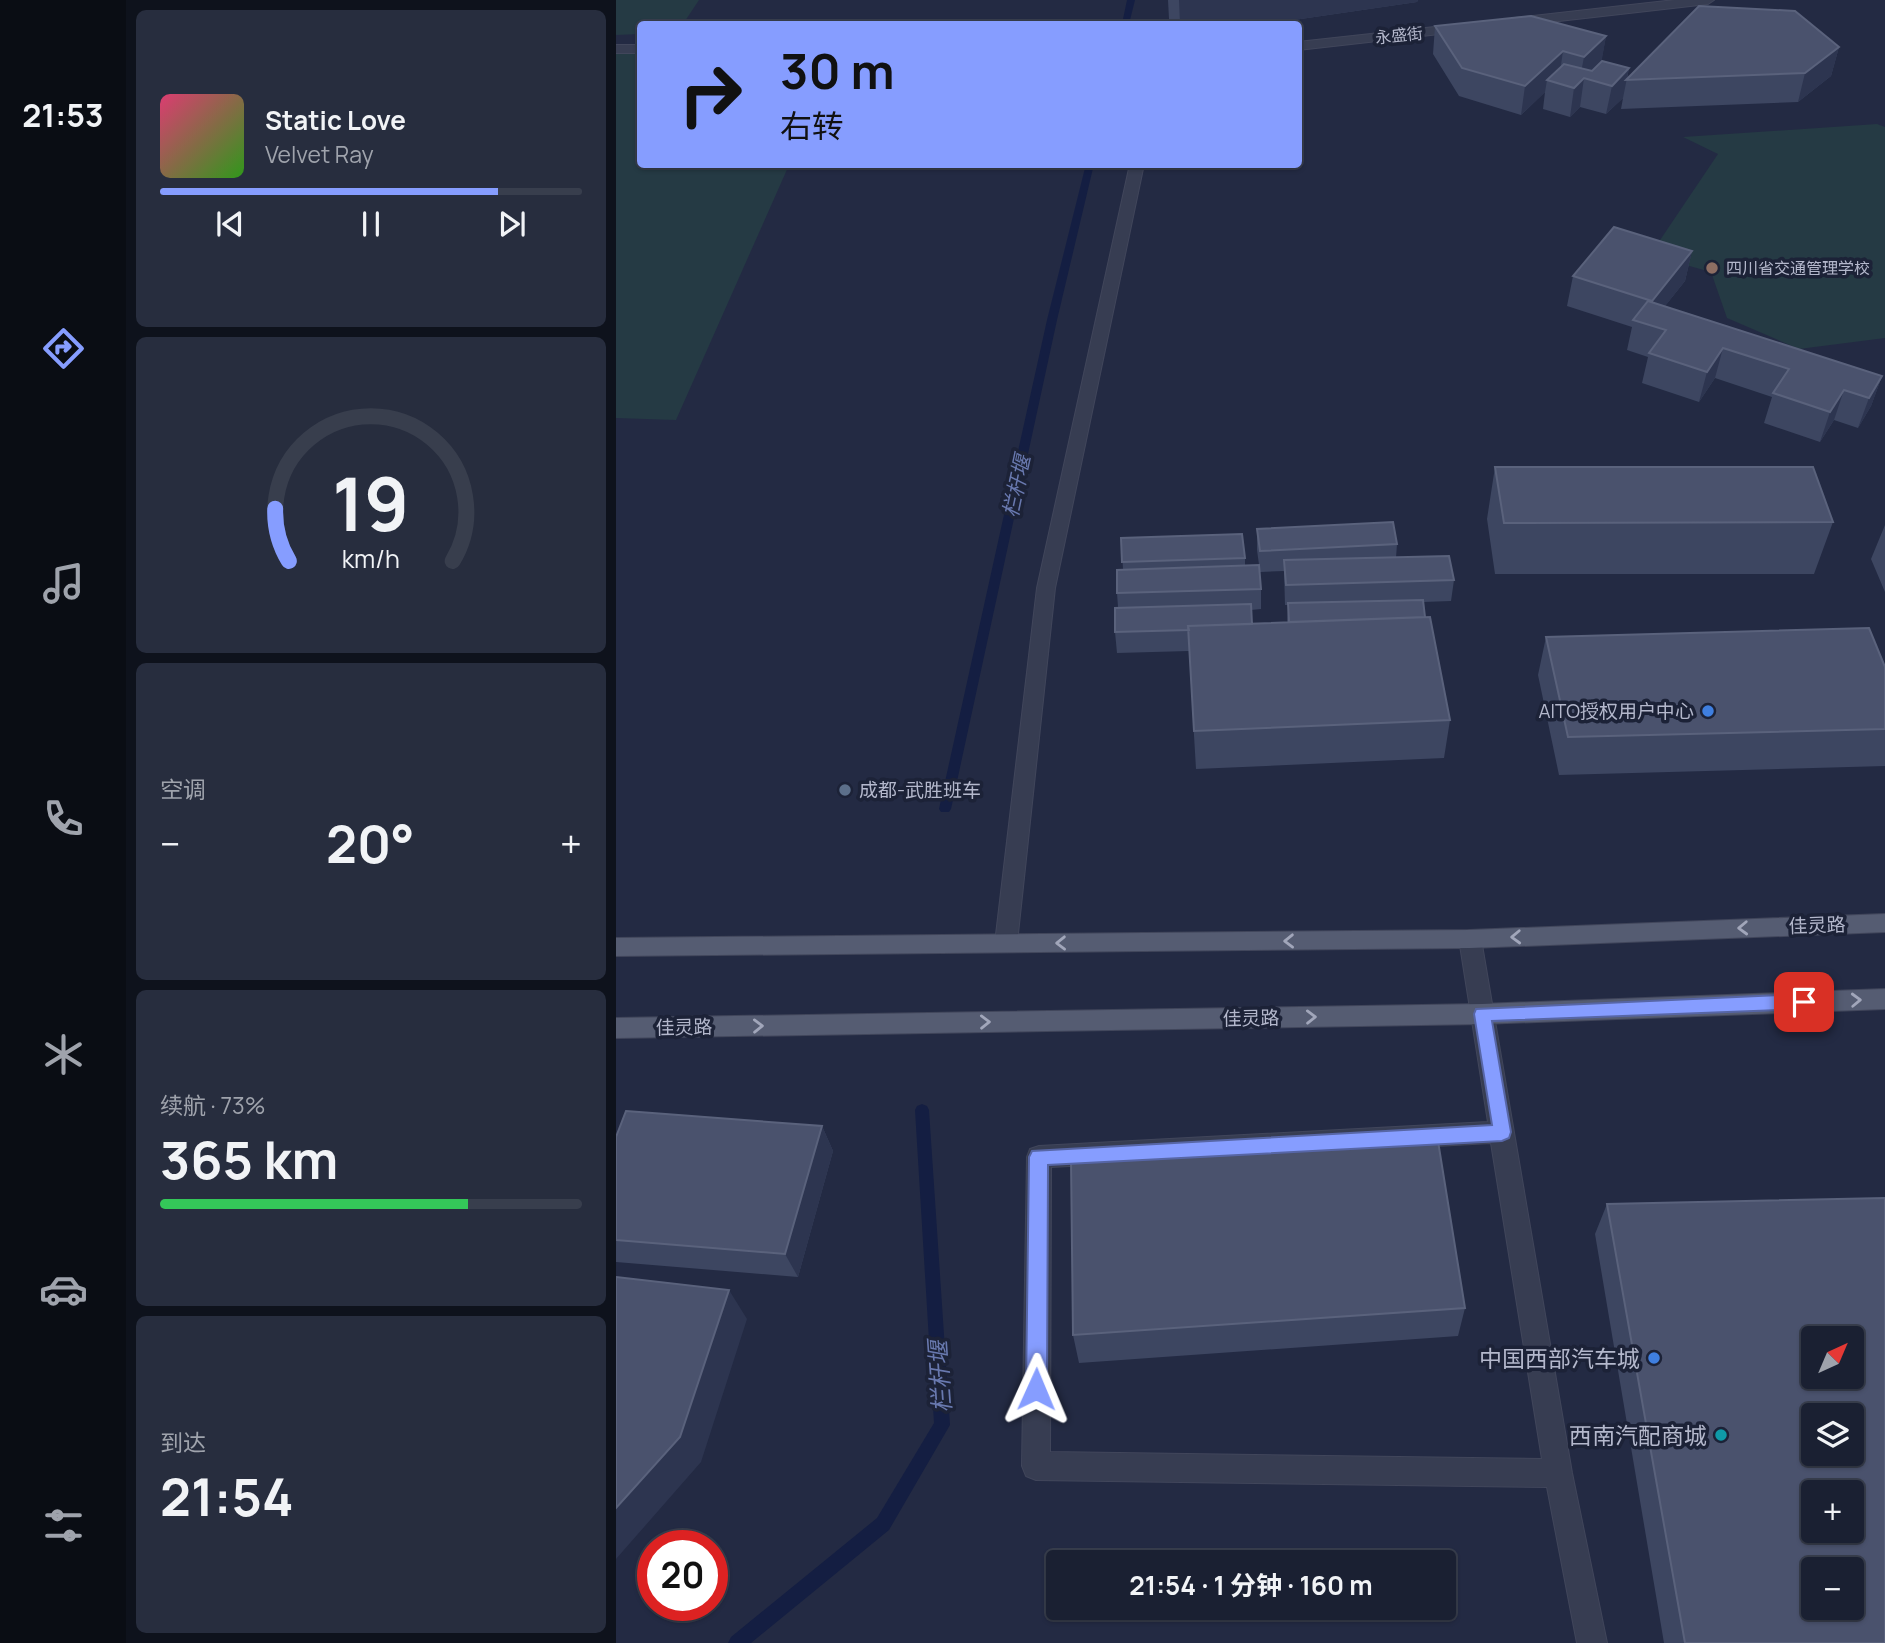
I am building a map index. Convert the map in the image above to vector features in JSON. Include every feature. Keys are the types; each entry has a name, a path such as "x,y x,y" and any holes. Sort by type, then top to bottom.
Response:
{"main road":[{"name":"佳灵路","path":"616,947 1470,939 1885,923"},
{"name":"佳灵路","path":"616,1028 1482,1014 1885,999"}],"street":[{"path":"1503,23 1708,0"},
{"name":"永盛街","path":"1302,46 1476,26"},
{"path":"616,49 637,49"},
{"path":"1006,943 1046,588 1136,168"},
{"path":"1470,939 1558,1472 1592,1643"},
{"path":"1502,1132 1039,1157 1036,1466 1558,1472"}],"shaded area":[{"path":"616,0 699,0 685,21 637,21 637,34 616,35"},
{"path":"616,52 637,52 637,168 788,168 676,420 616,418"},
{"path":"1877,124 1885,127 1885,338 1799,349 1727,318 1711,272 1650,255 1718,154 1683,137"}],"building":[{"path":"1699,6 1795,11 1839,47 1805,73 1626,80"},
{"path":"1531,16 1606,36 1584,57 1563,51 1525,86 1462,68 1435,26"},
{"path":"1602,61 1629,68 1612,86 1584,78 1574,88 1547,80 1564,64 1592,71"},
{"path":"1614,227 1692,251 1652,301 1573,276"},
{"path":"1648,301 1882,376 1869,398 1844,390 1830,412 1773,393 1789,369 1723,348 1707,372 1649,353 1666,330 1633,320"},
{"path":"1495,467 1813,467 1833,522 1504,523"},
{"path":"1393,522 1397,544 1260,551 1257,529"},
{"path":"1242,534 1245,558 1122,562 1121,538"},
{"path":"1449,556 1454,580 1286,585 1284,560"},
{"path":"1259,565 1261,589 1117,593 1117,570"},
{"path":"1423,600 1425,617 1289,622 1288,603"},
{"path":"1251,604 1252,624 1188,626 1189,630 1115,632 1115,608"},
{"path":"1430,617 1450,720 1194,731 1188,626"},
{"path":"1869,628 1885,667 1885,729 1568,737 1546,637"},
{"path":"626,1111 822,1126 785,1254 616,1240 616,1137"},
{"path":"1437,1135 1465,1308 1073,1335 1071,1159"},
{"name":"西南汽配商城","path":"1885,1198 1885,1643 1685,1643 1607,1204"},
{"path":"616,1277 729,1290 680,1437 616,1508"}],"waterway":[{"name":"栏杆堰","path":"1126,21 1131,0"},
{"name":"栏杆堰","path":"945,809 1052,320 1089,168"},
{"name":"栏杆堰","path":"737,1643 883,1524 942,1425 922,1110"}],"place":[{"name":"四川省交通管理学校","path":"1712,268"},
{"name":"AITO授权用户中心","path":"1708,711"},
{"name":"成都-武胜班车","path":"845,790"},
{"name":"中国西部汽车城","path":"1654,1358"},
{"name":"西南汽配商城","path":"1721,1435"}],"route":[{"path":"1036,1389 1039,1157 1502,1132 1482,1014 1804,1002"}]}
